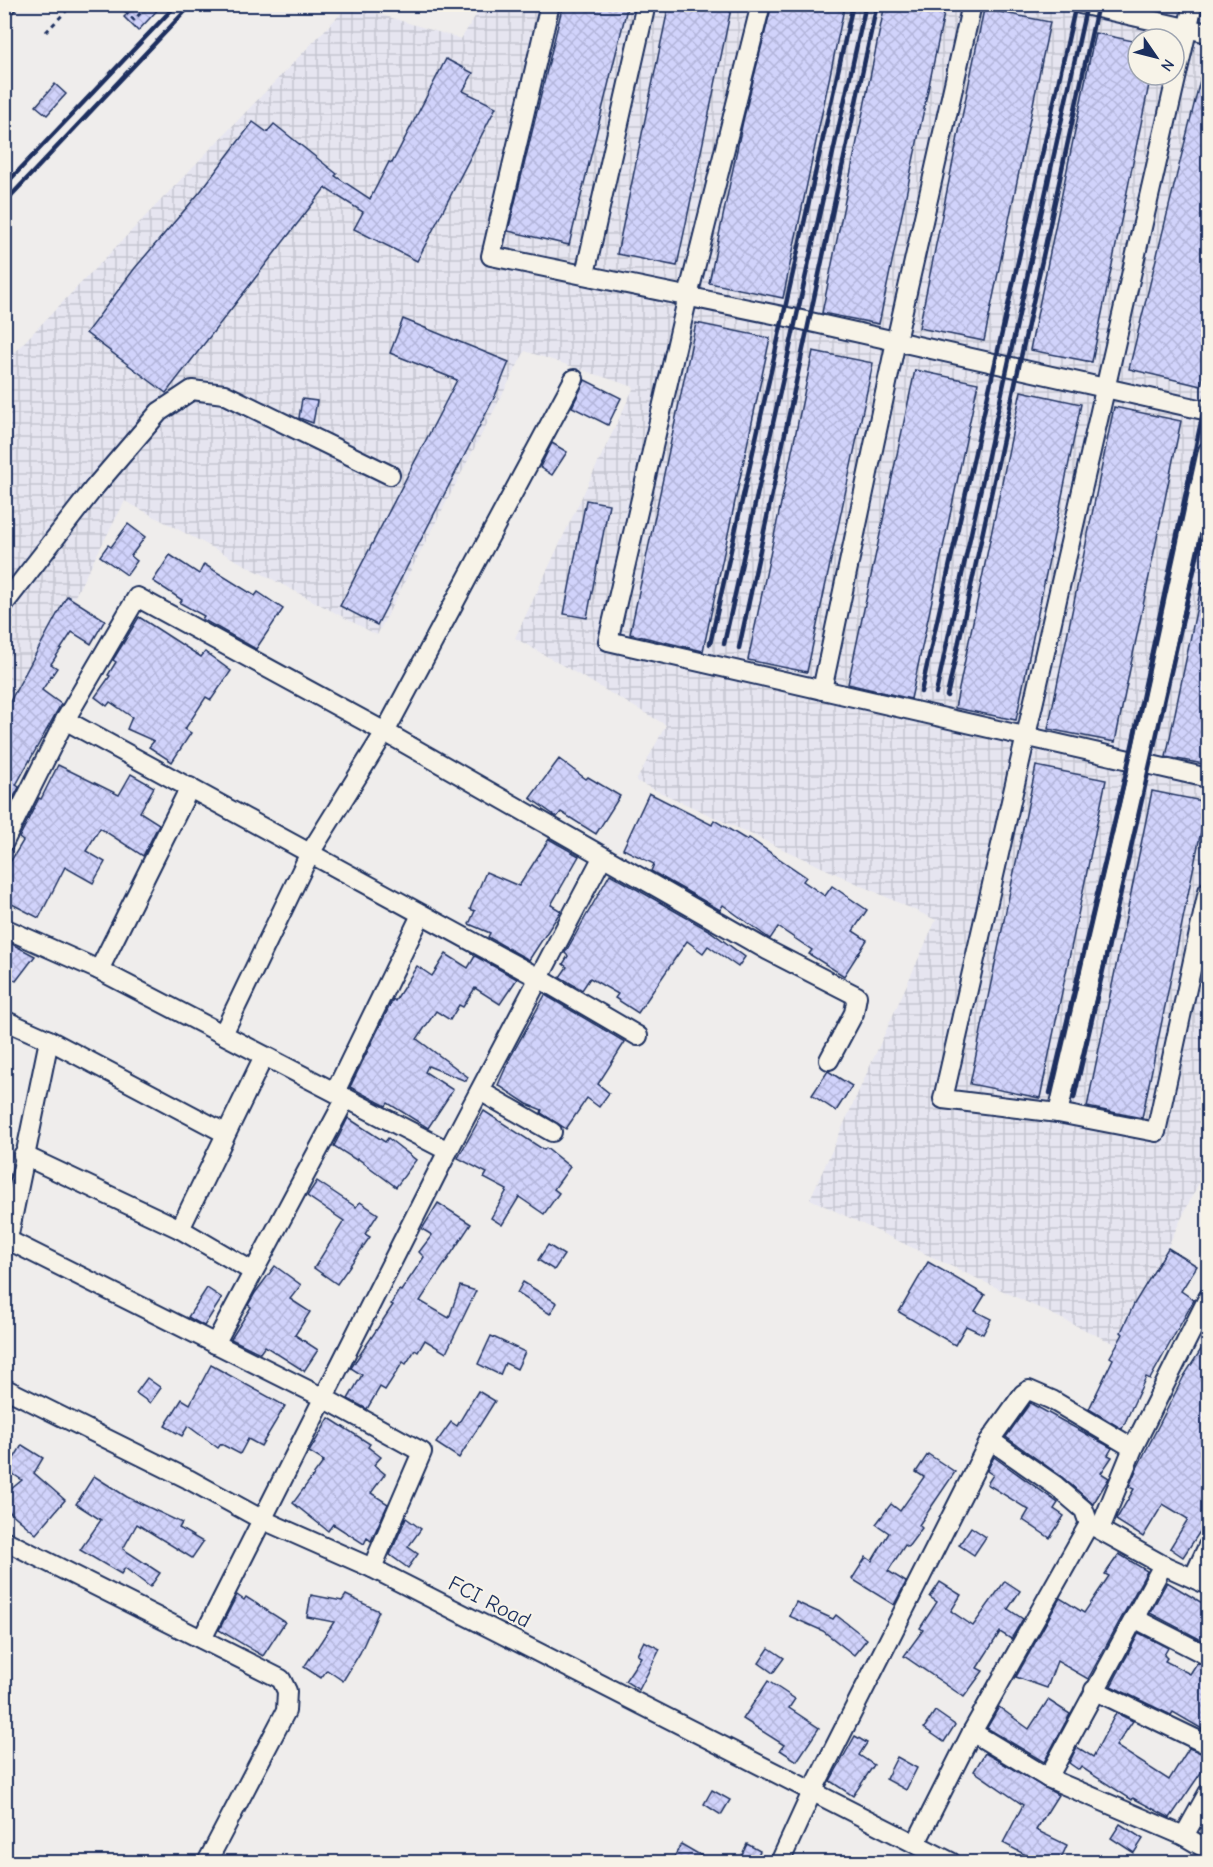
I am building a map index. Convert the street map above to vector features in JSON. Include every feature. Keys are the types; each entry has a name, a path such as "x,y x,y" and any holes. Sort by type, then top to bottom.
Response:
{"street":[{"path":"550,4 491,256 688,296 1209,411"},
{"path":"585,274 646,4"},
{"path":"761,4 688,296 608,641 1209,778"},
{"path":"822,690 896,341 972,4"},
{"path":"1080,4 1209,33"},
{"path":"1192,4 943,1099 1058,1113 1156,1132 1209,891"},
{"path":"223,1034 310,853 385,732 574,379"},
{"path":"4,604 94,488 159,412 192,390 224,394 390,474"},
{"path":"1058,1113 1140,763 1209,451"},
{"path":"4,842 65,720 137,597 385,732 602,858 767,950 857,996 854,1013 829,1060"},
{"path":"65,720 537,977 638,1036"},
{"path":"99,970 190,787"},
{"path":"202,1639 322,1397 537,977 602,858"},
{"path":"215,1344 340,1095 421,915"},
{"path":"4,928 99,970 448,1151"},
{"path":"4,1020 50,1040 225,1133"},
{"path":"50,1040 6,1238 322,1397 422,1452 372,1568"},
{"path":"180,1229 264,1056"},
{"path":"480,1091 552,1132"},
{"path":"23,1155 180,1229 252,1271"},
{"path":"916,1844 972,1732 1095,1526 1209,1298"},
{"name":"FCI Road","path":"4,1388 188,1479 261,1519 372,1568 951,1863"},
{"path":"780,1863 812,1792 990,1440 1023,1394 1029,1390 1052,1400 1133,1449"},
{"path":"990,1440 1056,1486 1083,1510 1095,1526 1163,1565 1201,1581 1209,1546"},
{"path":"4,1540 281,1678 287,1691 286,1711 207,1863"},
{"path":"1048,1778 1163,1565"},
{"path":"1134,1618 1209,1656"},
{"path":"1094,1690 1209,1745"},
{"path":"972,1732 1048,1778 1184,1836 1209,1850"},
{"path":"1184,1836 1209,1793"}],"path":[{"path":"46,32 73,4"},
{"path":"118,4 134,20 149,4"}],"shaded area":[{"path":"483,4 1208,5 1208,1164 1119,1346 810,1199 936,920 636,781 666,725 515,638 634,387 525,351 377,635 125,501 5,729 5,362 349,5 461,39"}],"building":[{"path":"137,4 163,4 138,31 124,17"},
{"path":"563,4 628,4 569,245 508,231"},
{"path":"669,4 732,4 677,266 617,254"},
{"path":"772,4 845,4 783,298 709,283 743,121"},
{"path":"885,4 946,4 879,324 822,313"},
{"path":"984,9 1050,22 984,341 919,328"},
{"path":"1095,33 1126,39 1126,87 1149,87 1092,362 1030,350"},
{"path":"446,59 473,73 463,91 496,107 417,261 354,229 363,212 325,188 166,393 86,333 135,268 200,192 253,122 267,132 274,124 337,174 335,176 370,199 389,162 392,163"},
{"path":"1203,68 1209,69 1209,349 1201,386 1129,369"},
{"path":"55,84 66,94 47,115 36,106"},
{"path":"403,319 509,362 495,396 377,625 340,606 457,380 390,353"},
{"path":"696,323 770,338 703,651 630,634"},
{"path":"813,351 873,363 807,672 748,660"},
{"path":"915,370 978,383 911,699 848,684"},
{"path":"585,380 621,398 608,425 572,407"},
{"path":"1021,391 1081,404 1016,720 955,708"},
{"path":"302,399 317,401 313,423 299,418"},
{"path":"1114,407 1181,421 1115,742 1048,729"},
{"path":"552,443 567,452 552,475 540,467"},
{"path":"586,500 609,504 587,618 564,614"},
{"path":"128,524 145,537 131,556 137,561 127,575 100,556 108,545 111,547"},
{"path":"170,555 199,574 204,564 255,596 258,592 283,609 256,649 202,619 204,616 180,603 182,600 153,581"},
{"path":"1202,582 1209,583 1209,765 1166,757"},
{"path":"67,596 105,620 91,644 72,632 51,664 57,668 42,690 61,704 16,785 19,787 4,816 4,717 9,708 7,707"},
{"path":"139,617 201,657 205,652 231,671 211,700 206,697 185,729 191,733 172,762 149,747 154,741 127,729 132,717 110,702 107,706 95,697 110,676 108,675 116,662 113,660"},
{"path":"559,759 586,779 588,777 620,796 596,834 561,812 557,817 530,798"},
{"path":"58,765 119,795 131,774 154,787 140,812 159,824 143,856 100,828 86,851 105,862 93,883 65,867 39,918 4,900 4,872 23,841 19,838"},
{"path":"1036,766 1106,780 1040,1098 970,1084"},
{"path":"1152,791 1207,802 1142,1118 1087,1107"},
{"path":"649,793 712,825 714,820 747,840 749,838 806,877 803,881 825,896 832,886 867,910 853,931 867,940 844,976 809,954 812,950 778,927 770,939 723,905 720,910 651,871 654,864 623,849"},
{"path":"549,839 579,856 551,905 561,911 529,960 488,937 490,933 469,924 475,911 470,909 486,872 519,886"},
{"path":"610,874 710,931 745,957 738,967 708,946 703,953 687,941 638,1013 615,998 618,994 590,978 582,990 560,977 567,967 563,964 568,956 565,953"},
{"path":"10,943 35,956 16,981 4,973 4,951"},
{"path":"446,954 468,968 475,956 517,979 500,1004 475,988 463,1007 459,1005 450,1020 436,1011 417,1039 468,1077 466,1081 428,1066 425,1072 453,1090 428,1128 388,1103 386,1106 350,1087 393,999 395,1001 417,966 432,976"},
{"path":"545,995 625,1042 598,1084 609,1093 599,1107 587,1098 566,1129 541,1113 542,1110 527,1104 498,1085 510,1058"},
{"path":"828,1071 852,1086 836,1111 812,1095"},
{"path":"484,1111 544,1150 546,1148 570,1167 554,1189 559,1193 544,1214 519,1197 502,1225 491,1218 507,1190 484,1178 487,1173 458,1158"},
{"path":"348,1118 385,1142 388,1138 416,1160 396,1187 357,1158 356,1160 334,1146"},
{"path":"317,1181 356,1207 360,1202 378,1214 365,1234 370,1237 337,1284 314,1268 344,1221 307,1196"},
{"path":"438,1203 471,1224 420,1301 449,1318 460,1286 476,1291 446,1353 425,1340 418,1352 415,1350 406,1364 403,1362 385,1390 380,1387 367,1409 348,1399 362,1375 351,1368 393,1305 391,1304 399,1290 401,1291 424,1257 419,1252 432,1235 422,1229"},
{"path":"548,1245 564,1255 554,1270 538,1260"},
{"path":"1168,1248 1197,1266 1181,1291 1194,1300 1150,1379 1146,1377 1122,1429 1089,1409 1113,1359 1110,1357 1123,1334 1121,1332 1134,1304"},
{"path":"928,1262 985,1295 975,1311 991,1319 983,1334 966,1326 955,1345 899,1312"},
{"path":"275,1266 301,1285 290,1299 310,1312 295,1335 318,1350 304,1371 265,1346 260,1353 231,1339 251,1307 248,1305 255,1293"},
{"path":"523,1282 557,1303 550,1314 517,1293"},
{"path":"207,1288 222,1298 204,1326 188,1317"},
{"path":"491,1336 525,1352 517,1369 505,1363 500,1375 478,1364"},
{"path":"1209,1337 1209,1518 1183,1557 1170,1548 1188,1519 1163,1504 1143,1537 1116,1520 1134,1489 1129,1487 1137,1468 1184,1376"},
{"path":"211,1365 285,1406 261,1446 248,1439 240,1454 221,1444 218,1448 188,1426 182,1436 165,1426 182,1399 190,1404"},
{"path":"147,1378 161,1388 150,1403 136,1393"},
{"path":"478,1391 495,1401 459,1458 436,1443 451,1422 457,1426"},
{"path":"1030,1403 1112,1448 1108,1455 1112,1457 1101,1473 1109,1478 1093,1504 1062,1477 1006,1437"},
{"path":"329,1418 370,1444 368,1447 381,1457 374,1465 385,1474 371,1493 388,1504 371,1541 367,1538 364,1544 333,1524 328,1531 293,1503 324,1461 309,1452"},
{"path":"22,1445 43,1458 34,1473 65,1500 36,1534 4,1507 4,1495 22,1480 7,1470"},
{"path":"928,1454 955,1472 919,1525 922,1528 908,1547 905,1545 888,1571 906,1582 894,1605 852,1579 866,1557 872,1561 889,1533 876,1524 891,1504 900,1511 924,1477 916,1472"},
{"path":"994,1457 1058,1503 1054,1509 1064,1516 1050,1538 1023,1520 1029,1510 987,1484 993,1475 987,1471"},
{"path":"94,1476 127,1497 182,1523 179,1528 203,1542 192,1558 137,1524 123,1549 160,1573 150,1587 125,1568 121,1574 80,1550 101,1520 76,1504"},
{"path":"406,1518 421,1529 408,1547 418,1554 408,1568 390,1555"},
{"path":"971,1527 986,1537 974,1555 959,1545"},
{"path":"1119,1554 1147,1571 1088,1679 1057,1661 1047,1688 1016,1677 1060,1598 1084,1613 1109,1576 1105,1574"},
{"path":"1005,1581 1020,1591 1008,1609 1023,1619 1011,1639 1000,1632 977,1668 983,1671 964,1697 904,1656 923,1630 920,1628 937,1602 930,1597 940,1582 961,1595 951,1611 973,1626"},
{"path":"1167,1582 1209,1607 1209,1644 1150,1613"},
{"path":"237,1595 244,1600 246,1597 285,1622 263,1656 219,1630"},
{"path":"311,1595 342,1601 346,1595 379,1611 360,1653 343,1681 327,1670 321,1678 304,1667 334,1622 307,1617"},
{"path":"796,1602 833,1619 836,1615 867,1639 854,1655 823,1631 789,1616"},
{"path":"1139,1633 1168,1648 1164,1655 1167,1658 1165,1661 1190,1674 1197,1663 1209,1667 1209,1733 1173,1712 1171,1715 1111,1686"},
{"path":"644,1641 660,1649 639,1690 625,1681 641,1657 637,1655"},
{"path":"769,1648 784,1658 773,1673 759,1663"},
{"path":"768,1681 795,1699 789,1708 819,1728 797,1761 780,1750 784,1745 743,1719"},
{"path":"1048,1700 1070,1714 1044,1762 987,1728 999,1707 1029,1729"},
{"path":"935,1711 955,1725 944,1742 924,1728"},
{"path":"1116,1713 1133,1721 1116,1746 1169,1780 1189,1748 1209,1756 1209,1761 1170,1818 1133,1798 1132,1800 1081,1767 1079,1770 1069,1763 1077,1747 1093,1757"},
{"path":"855,1736 867,1743 859,1755 874,1765 853,1796 830,1781"},
{"path":"985,1753 1058,1795 1036,1830 1067,1845 1059,1863 1041,1863 1003,1843 1023,1805 974,1771"},
{"path":"897,1757 917,1768 906,1790 886,1779"},
{"path":"712,1790 730,1800 721,1815 704,1804"},
{"path":"1120,1824 1143,1839 1134,1853 1111,1838"},
{"path":"681,1844 714,1863 671,1863"},
{"path":"747,1844 760,1851 754,1863 738,1863"}],"railway":[{"path":"4,186 177,4"},
{"path":"4,203 192,4"},
{"path":"710,644 853,4"},
{"path":"724,644 866,4"},
{"path":"739,648 877,4"},
{"path":"921,692 1076,4"},
{"path":"936,693 1087,4"},
{"path":"947,696 1098,4"},
{"path":"1050,1093 1129,760 1208,389"},
{"path":"1074,1098 1208,509"}]}
